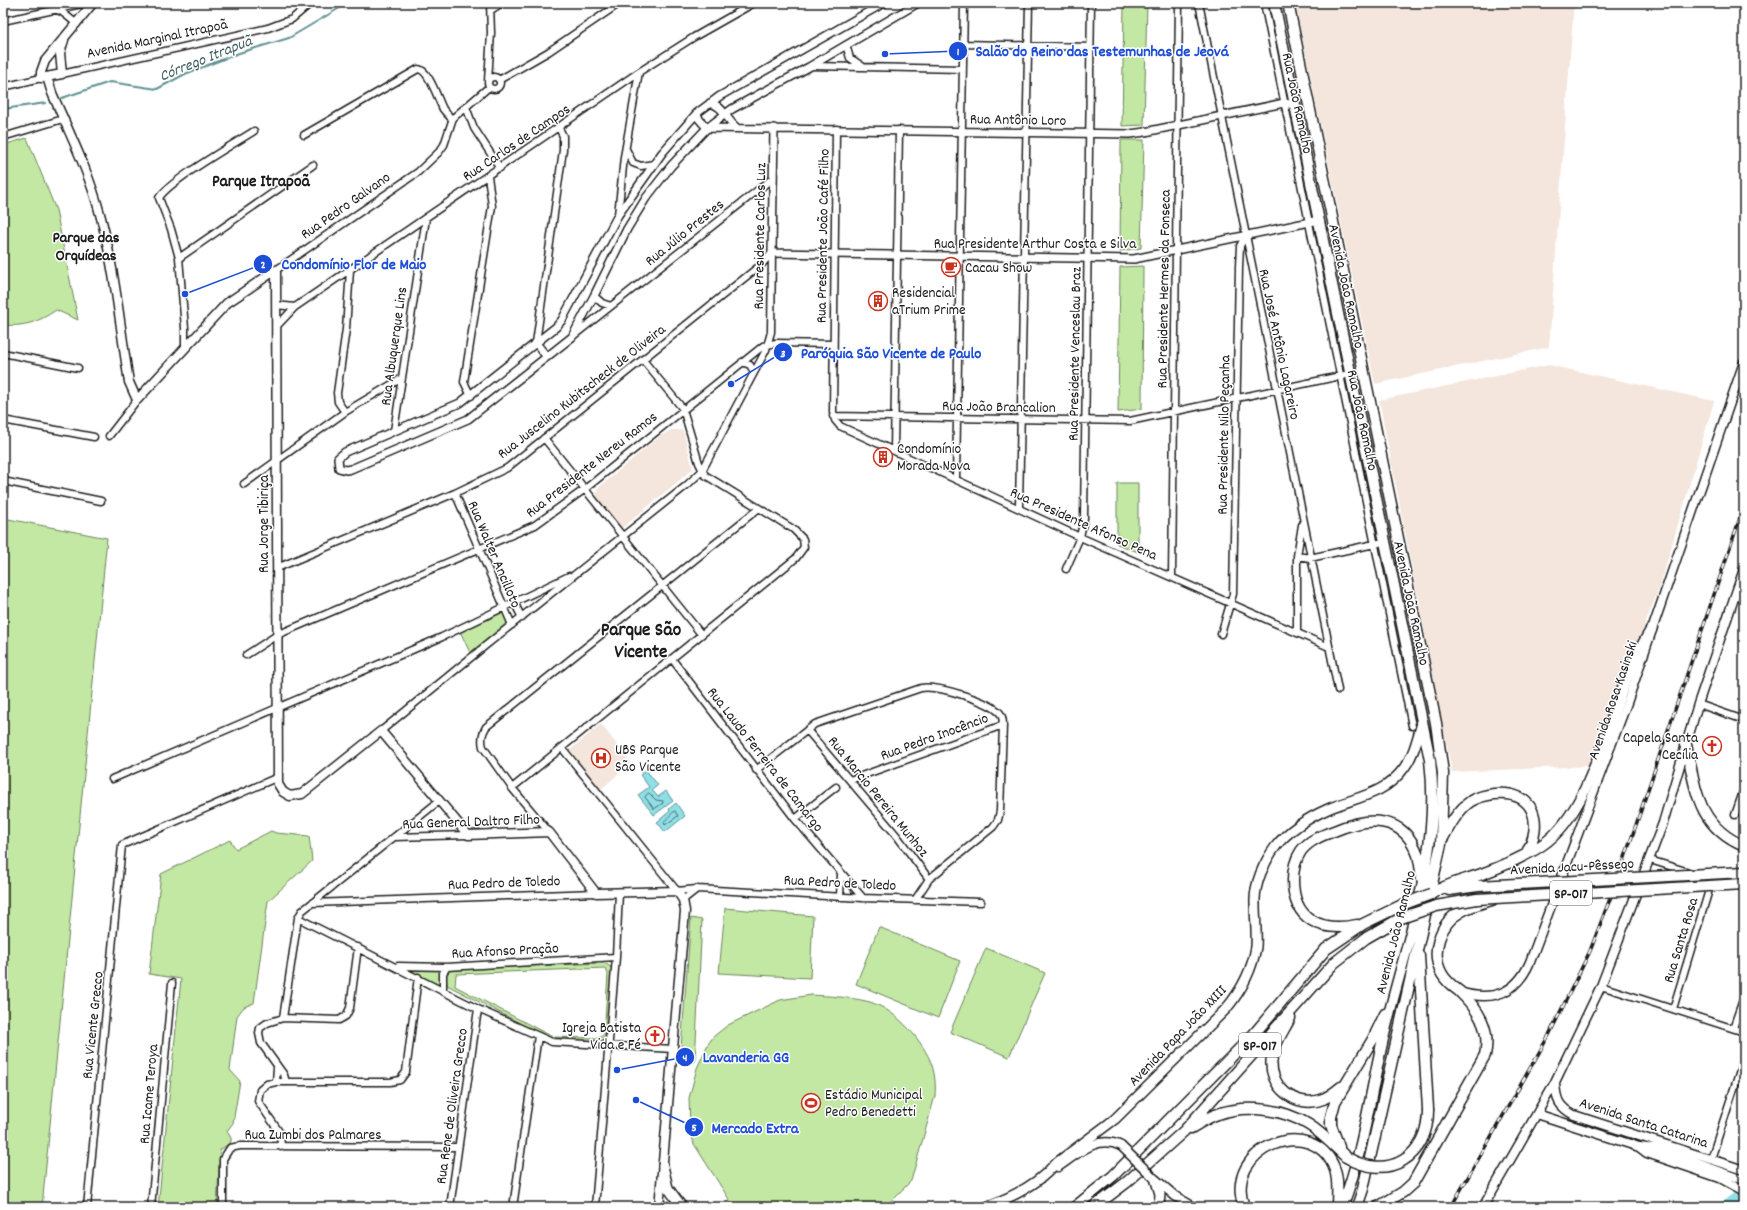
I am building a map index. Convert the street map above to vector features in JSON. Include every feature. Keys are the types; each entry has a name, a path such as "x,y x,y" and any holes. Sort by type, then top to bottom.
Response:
{"highway":[{"name":"Avenida João Ramalho","path":"1274,3 1295,105 1314,221 1417,724 1430,760 1433,803 1427,891 1394,995 1372,1098 1349,1188 1342,1207"},
{"name":"Avenida João Ramalho","path":"1288,3 1440,748 1444,786 1441,844 1364,1189 1357,1207"},
{"path":"1295,105 1305,115 1322,174"},
{"path":"1314,221 1326,217 1331,211"},
{"path":"1363,924 1334,928 1319,925 1308,918 1300,909 1294,896 1293,884 1295,862 1301,851 1318,837 1362,821 1388,823 1399,829 1414,846 1427,891 1480,875 1526,855 1558,832 1578,803 1588,782 1625,680 1651,630"},
{"path":"1686,745 1696,794 1710,822 1721,833 1744,846"},
{"path":"1441,844 1452,822 1462,809 1476,798 1500,793 1520,797 1526,802 1534,813 1536,824 1533,842 1526,855"},
{"name":"Avenida Jacu-Pêssego","path":"1363,924 1427,891 1478,886 1744,872"},
{"name":"Avenida Jacu-Pêssego","path":"1296,1005 1334,963 1378,930 1401,918 1436,906 1458,901 1499,897 1744,884"},
{"path":"1378,1207 1403,1192 1413,1183 1485,1056 1487,1040 1484,1024 1480,1015 1473,1005 1441,973 1438,963 1437,949 1445,926 1460,912 1499,897"},
{"name":"SP-017","path":"1075,1207 1113,1176 1254,1034 1326,950 1363,924"},
{"path":"1184,1131 1218,1114 1232,1110 1261,1109 1308,1124 1343,1154 1368,1167 1380,1168 1403,1161 1413,1154 1426,1133 1428,1122 1418,943"},
{"path":"1343,1154 1333,1133 1331,1117 1335,1102 1373,1039 1394,995"},
{"path":"1296,1005 1276,1046 1272,1058 1272,1069 1275,1080 1287,1096 1299,1101 1307,1102 1322,1100 1346,1084"},
{"name":"SP-017","path":"1094,1207 1127,1182 1184,1131 1296,1005"},
{"path":"1244,1207 1240,1185 1248,1163 1260,1151 1269,1146 1290,1140 1302,1141 1316,1146 1331,1159 1338,1183 1337,1207"}],"main road":[{"path":"92,5 43,64 44,78 92,189 100,214 106,238 129,382 136,400"},
{"path":"62,74 60,59 64,40"},
{"name":"Avenida Marginal Itrapoã","path":"44,78 62,74"},
{"name":"Rua Pedro Galvano","path":"136,400 227,303 276,270"},
{"name":"Rua Jorge Tibiriça","path":"276,270 278,777"},
{"name":"Avenida Rosa Kasinski","path":"1456,989 1480,996 1501,993 1519,981 1526,972 1628,700 1744,362"},
{"path":"1483,1207 1555,1082 1601,986 1663,823 1698,704 1744,569"},
{"name":"Avenida Papa João XXIII","path":"986,1207 1015,1193 1048,1173 1055,1164 1115,1119 1162,1074 1237,995 1250,970 1256,946 1256,888 1266,861 1277,845 1311,818 1329,809 1375,794 1389,785 1405,768 1410,759 1417,724"},
{"path":"278,777 278,784 283,792 290,796 302,794 381,731 468,835"},
{"path":"549,832 596,893"},
{"name":"Rua General Daltro Filho","path":"468,835 549,832"},
{"path":"659,1207 685,918 683,900 677,891"},
{"name":"Rua Pedro de Toledo","path":"596,893 677,891"},
{"name":"Avenida Santa Catarina","path":"1555,1082 1556,1095 1559,1104 1574,1115 1743,1169"},
{"name":"Avenida Santa Catarina","path":"1537,1114 1639,1147 1660,1150 1743,1179"},
{"path":"1048,1173 1095,1143 1109,1141 1121,1146 1154,1179 1175,1196 1194,1207"},
{"name":"Avenida Santa Catarina","path":"1639,1147 1647,1153 1720,1178 1744,1191"},
{"path":"663,1166 668,1188 682,1207"},
{"path":"1154,1179 1159,1189 1159,1207"},
{"path":"667,1207 674,1207"}],"street":[{"name":"Avenida Marginal Itrapoã","path":"62,74 268,28 292,19 311,3"},
{"path":"490,3 490,57 488,84 492,90 498,88 497,78 490,57"},
{"path":"491,10 502,3"},
{"path":"304,135 418,69 424,71 443,109 452,119 488,84 491,78 497,78 548,52 620,3"},
{"name":"Rua Carlos de Campos","path":"276,327 295,307 639,72 694,37 754,3"},
{"path":"884,3 710,103 697,113 654,164 618,215 562,320 556,327 471,396 454,406 340,455 337,462 339,468 346,470 462,422 485,407 572,337 627,229 646,198 670,166 707,128 725,114 811,66 918,3"},
{"path":"956,479 964,3"},
{"path":"1019,507 1029,3"},
{"name":"Rua Presidente Venceslau Braz","path":"1066,569 1080,537 1084,518 1091,3"},
{"name":"Rua Presidente Hermes da Fonseca","path":"1172,576 1179,3"},
{"name":"Rua José Antônio Lagareiro","path":"1199,3 1251,268 1338,690"},
{"name":"Rua João Ramalho","path":"1264,3 1284,103 1314,221"},
{"path":"3,21 80,4 92,5"},
{"path":"55,9 62,12 77,24"},
{"path":"964,44 1090,47"},
{"path":"846,45 850,58 863,66"},
{"path":"811,66 963,69"},
{"path":"618,215 626,149 639,72"},
{"name":"Avenida Marginal Itrapoã","path":"3,87 44,78"},
{"path":"710,103 718,106 725,114 729,122 737,128"},
{"name":"Rua Antônio Loro","path":"707,128 1138,133 1284,103 1295,105"},
{"path":"466,107 474,128 500,168"},
{"path":"697,113 698,119 707,128"},
{"path":"3,137 63,119"},
{"name":"Rua Pedro Galvano","path":"276,270 418,172 439,152 452,119"},
{"path":"547,357 536,343 563,150 562,136 559,128"},
{"name":"Rua Presidente Carlos Luz","path":"702,471 768,344 771,332 774,128"},
{"name":"Rua Presidente João Café Filho","path":"833,416 836,129"},
{"path":"894,451 899,130"},
{"path":"185,347 185,328 179,258 171,229 160,205 159,198 162,193 254,131"},
{"path":"626,149 633,163 641,166 654,164"},
{"path":"179,258 313,165"},
{"path":"471,396 464,382 492,206 488,176"},
{"name":"Rua Júlio Prestes","path":"572,337 773,178"},
{"name":"Rua Albuquerque Lins","path":"394,431 426,218"},
{"name":"Rua Presidente Arthur Costa e Silva","path":"772,253 1134,259 1314,221"},
{"name":"Rua Presidente Nilo Peçanha","path":"1221,634 1233,594 1239,268 1240,246 1245,236"},
{"name":"Rua Juscelino Kubitscheck de Oliveira","path":"277,568 455,493 504,469 643,360 762,264 772,253"},
{"path":"1239,268 1245,266 1251,268"},
{"path":"345,412 338,402 337,393 346,329 350,270"},
{"path":"594,296 602,303 611,306"},
{"path":"276,305 295,307"},
{"path":"185,328 195,336"},
{"name":"Rua Presidente Nereu Ramos","path":"246,655 277,635 535,525 585,488 758,349 776,342 833,344"},
{"path":"3,353 78,368"},
{"path":"512,788 796,558 803,550 804,543 799,534 709,478 702,471 683,409 643,360"},
{"path":"742,362 750,365 754,372"},
{"name":"Rua João Brancalion","path":"833,416 1130,421 1346,375"},
{"path":"244,484 345,412 402,378"},
{"name":"Rua Pedro Galvano","path":"109,436 136,400"},
{"name":"Rua Presidente Afonso Pena","path":"833,416 840,426 1019,507 1080,537 1172,576 1329,647"},
{"path":"3,420 94,437"},
{"path":"544,438 661,586 701,634"},
{"path":"381,731 578,571 623,537 702,471"},
{"path":"3,481 101,500"},
{"name":"Rua Walter Ancilloto","path":"455,493 512,625"},
{"path":"549,832 512,788 483,747 482,737 486,727 758,509"},
{"path":"1296,633 1297,556 1303,522"},
{"path":"1297,556 1310,558 1380,543"},
{"path":"112,779 442,637 578,571"},
{"path":"514,602 522,618"},
{"name":"Rua Laudo Ferreira de Camargo","path":"672,659 795,819 863,898"},
{"path":"756,770 807,730 824,720 929,687 941,688 996,710 1003,722 1000,811 998,820 993,827 930,879 915,900"},
{"path":"1698,704 1744,720"},
{"name":"Rua Pedro Inocêncio","path":"850,780 1003,722"},
{"name":"Rua Marcio Pereira Munhoz","path":"807,730 850,780 930,879"},
{"path":"562,748 677,891"},
{"name":"Rua Vicente Grecco","path":"87,1207 122,845 278,777"},
{"path":"795,819 836,787"},
{"path":"1735,815 1744,789"},
{"path":"283,1018 298,918 302,911 440,801"},
{"name":"Rua General Daltro Filho","path":"394,837 468,835"},
{"path":"1650,860 1744,890"},
{"path":"840,897 841,874"},
{"name":"Rua Santa Rosa","path":"1673,1009 1712,880"},
{"path":"683,900 697,889"},
{"name":"Rua Pedro de Toledo","path":"677,891 697,889 840,897 981,902"},
{"name":"Rua Pedro de Toledo","path":"312,903 596,893"},
{"path":"595,1207 616,957 619,893"},
{"path":"298,918 418,977 478,1009 538,1036 558,1043 673,1049"},
{"path":"286,1082 284,1075 261,1043 259,1033 263,1025 283,1018 337,1020 346,1016 350,1008 358,947"},
{"name":"Rua Afonso Pração","path":"396,966 447,967 616,957"},
{"path":"443,990 443,973 447,967"},
{"path":"281,1147 280,1133 260,1107 257,1097 258,1093 264,1086 276,1082 390,1082 400,1080 406,1072 418,977"},
{"name":"Rua Icame Teroya","path":"151,1207 172,983"},
{"path":"1601,986 1744,1032"},
{"path":"1733,1028 1744,997"},
{"name":"Rua Rene de Oliveira Grecco","path":"450,1207 478,1009"},
{"path":"513,1207 538,1036"},
{"path":"1711,1159 1744,1058"},
{"path":"276,1082 277,1067"},
{"name":"Rua Zumbi dos Palmares","path":"223,1207 222,1162 228,1149 240,1146 458,1147"}],"shaded area":[{"path":"1295,3 1574,3 1549,347 1375,384"},
{"path":"1549,365 1714,401 1660,586 1590,766 1452,772 1379,400"},
{"path":"671,430 683,430 693,469 621,529 596,497 597,489 660,436"},
{"name":"UBS Parque São Vicente","path":"601,724 631,763 600,790 570,750"}],"green space":[{"path":"1124,3 1147,3 1144,125 1122,126"},
{"path":"27,138 56,210 78,320 56,310 44,318 31,323 3,325 3,145"},
{"path":"1121,140 1144,140 1141,248 1120,251"},
{"path":"1143,266 1142,409 1118,412 1120,267"},
{"path":"1117,483 1138,483 1138,552 1117,544"},
{"path":"3,518 107,538 42,1207 3,1207"},
{"path":"503,607 512,625 471,655 459,629"},
{"path":"271,831 276,833 309,836 312,861 268,901 254,1003 244,1007 237,1016 230,1070 240,1081 233,1123 227,1131 231,1138 231,1142 220,1150 217,1207 158,1207 181,979 149,974 161,874 230,840 236,849"},
{"path":"725,908 813,916 810,978 719,973"},
{"path":"691,918 702,920 695,1062 680,1061"},
{"path":"879,927 960,961 938,1018 856,984"},
{"path":"986,948 1045,973 1009,1057 950,1032"},
{"path":"604,963 611,967 612,971 606,1039 601,1042 552,1040 447,985 446,976 449,971 454,969","holes":["605,968 608,974 604,1035 598,1038 553,1037 455,986 456,974"]},
{"path":"403,967 443,968 442,988"},
{"name":"Estádio Municipal Pedro Benedetti","path":"811,995 832,996 866,1001 886,1009 912,1032 930,1060 934,1074 935,1096 911,1181 891,1201 880,1207 734,1207 694,1144 690,1129 689,1098 697,1068 708,1044 714,1036 728,1025 780,1000"}],"water":[{"path":"646,770 658,785 652,790 658,797 666,791 673,801 654,815 638,795 649,787 640,775"},
{"path":"676,803 685,816 665,832 657,822 670,811 669,809"}],"waterway":[{"name":"Córrego Itrapuã","path":"62,98 110,82 157,89 185,74 239,53 289,38 348,3"},
{"path":"3,109 46,103"},
{"path":"1725,1207 1744,1193"}],"railway":[{"path":"1451,1207 1549,1035 1590,951 1618,878 1744,506"}],"place":[{"name":"Salão do Reino das Testemunhas de Jeová","path":"885,54"},
{"name":"Cacau Show","path":"951,267"},
{"name":"Condomínio Flor de Maio","path":"185,294"},
{"name":"Residencial aTrium Prime","path":"878,301"},
{"name":"Paróquia São Vicente de Paulo","path":"731,384"},
{"name":"Condomínio Morada Nova","path":"883,457"},
{"name":"Capela Santa Cecília","path":"1712,746"},
{"name":"UBS Parque São Vicente","path":"601,758"},
{"name":"Igreja Batista Vida e Fé","path":"655,1036"},
{"name":"Lavanderia GG","path":"617,1070"},
{"name":"Mercado Extra","path":"636,1100"},
{"name":"Estádio Municipal Pedro Benedetti","path":"811,1103"}],"district":[{"name":"Parque Itrapoã","path":"261,180"},
{"name":"Parque das Orquídeas","path":"86,245"},
{"name":"Parque São Vicente","path":"641,639"}]}
